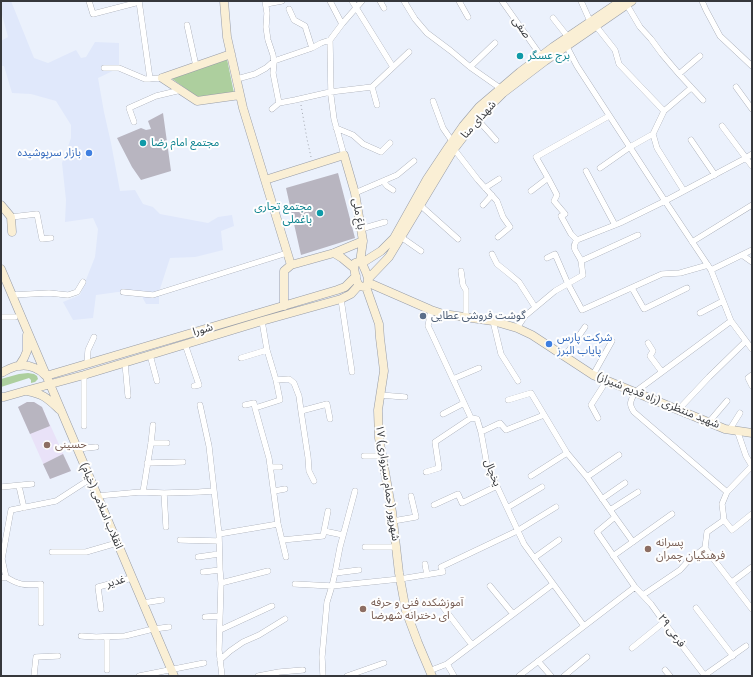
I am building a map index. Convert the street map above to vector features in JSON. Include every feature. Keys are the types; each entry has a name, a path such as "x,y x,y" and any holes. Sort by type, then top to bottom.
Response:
{"street":[{"path":"89,1 93,14 139,1 150,79"},
{"path":"224,1 227,37 243,108 291,265 284,271 284,306"},
{"path":"279,104 273,73 273,55 268,40 266,27 266,3 282,1"},
{"path":"330,1 342,24"},
{"path":"352,1 393,67"},
{"path":"237,79 255,74 266,68 274,61 330,40 362,1"},
{"path":"380,1 384,8"},
{"path":"404,1 415,19 427,33 470,67 500,88"},
{"path":"459,1 468,17"},
{"name":"صفی","path":"502,1 543,58"},
{"path":"580,1 593,24 615,50 619,64 664,111"},
{"path":"702,1 720,36 752,66"},
{"path":"627,2 640,27 691,88 703,100"},
{"name":"شهدای منا","path":"365,283 389,257 427,179 479,107 520,72 566,46 593,24 627,2"},
{"path":"289,9 294,20 305,26 312,48"},
{"path":"553,18 568,36"},
{"name":"شهدای منا","path":"354,268 355,263 375,256 399,235 420,205 453,145 477,119 503,93 568,36 593,24"},
{"path":"187,25 196,66"},
{"path":"265,180 344,154 336,128 330,92 330,40"},
{"path":"470,67 495,42"},
{"path":"566,46 609,116 710,268 731,321 752,349"},
{"path":"272,109 279,104 300,98 330,92 372,87 409,52"},
{"path":"104,68 119,68 145,79 162,78 231,54"},
{"path":"679,74 700,56"},
{"path":"162,78 197,101 240,95"},
{"path":"372,87 377,105"},
{"path":"736,87 752,108"},
{"path":"600,168 630,147 653,134 664,111 691,88"},
{"path":"134,122 129,108 156,96 181,90"},
{"path":"433,101 443,128 453,145 485,188 497,201 503,218 510,227 498,237"},
{"path":"577,240 571,234 561,216 565,214 554,201 557,195 536,157 609,116"},
{"path":"477,119 496,140"},
{"path":"722,126 752,166"},
{"path":"336,128 354,136 363,144 381,152 390,143"},
{"path":"653,134 658,148 684,192"},
{"path":"691,140 715,175"},
{"name":"باغ ملی","path":"291,265 334,254 363,240 355,193 344,154"},
{"path":"518,328 525,316 535,307 555,291 583,275 581,261 574,248 574,244 577,240 615,225 665,202 752,154"},
{"path":"355,193 397,175 414,161"},
{"path":"586,171 615,225"},
{"path":"485,188 499,178"},
{"path":"531,191 548,178"},
{"path":"384,181 387,186 393,190"},
{"path":"483,205 492,196"},
{"path":"1,205 11,217 12,232"},
{"path":"420,205 458,239"},
{"path":"692,242 752,205"},
{"path":"11,217 37,214 42,239 51,238"},
{"path":"361,229 385,222"},
{"path":"399,235 421,251"},
{"path":"581,261 638,235"},
{"path":"363,240 361,262 365,283"},
{"path":"547,258 555,254 568,284 582,310 662,274 680,273 710,268 752,250"},
{"path":"123,292 153,295 287,253"},
{"path":"334,254 342,258 354,268 356,276 365,283"},
{"path":"492,254 497,264 518,282 535,307"},
{"path":"742,255 752,262"},
{"name":"انقلاب اسلامی (خیام)","path":"1,269 132,578 151,629 172,673"},
{"path":"461,271 463,284 466,290 466,318"},
{"name":"شورا","path":"46,376 284,306 345,286 356,276"},
{"path":"12,295 68,295 77,292 83,282"},
{"name":"شورا","path":"1,397 84,375 341,299 351,294 365,283"},
{"name":"شهید منتظری (راه قدیم شیراز)","path":"365,283 443,314 493,322 518,328 532,335 593,375 725,428 752,433"},
{"name":"۱۷ شهریور (حمام سبزواری)","path":"365,283 379,324 384,371 378,410 379,438 393,521 400,579 406,611 431,673"},
{"path":"632,288 644,309 687,288"},
{"path":"341,299 352,372"},
{"path":"700,313 723,301"},
{"name":"یخچال","path":"432,310 428,326 471,418 477,419 481,432 486,465 517,531 524,544 584,626"},
{"path":"1,317 15,317"},
{"path":"727,492 634,412 630,406 630,403 635,392 731,321"},
{"path":"255,408 280,400 267,350 262,322"},
{"path":"493,322 501,354 518,382"},
{"path":"565,356 585,327"},
{"path":"19,366 27,351 27,331"},
{"path":"87,364 88,350 94,337"},
{"path":"593,375 612,341"},
{"path":"679,410 709,377 746,341"},
{"path":"648,343 653,351 650,356 662,372"},
{"path":"185,344 199,385 194,386"},
{"path":"241,358 267,350"},
{"path":"150,355 156,382"},
{"path":"125,363 128,396"},
{"path":"1,373 19,366 27,366 42,371 46,376"},
{"path":"453,379 479,368"},
{"path":"84,375 84,426"},
{"path":"752,375 748,378 752,386"},
{"path":"276,380 289,379 294,382 300,396 309,471 314,481"},
{"path":"598,418 591,405 607,380"},
{"path":"25,391 46,397 62,412"},
{"path":"508,400 531,393 566,453 587,477 633,542"},
{"path":"380,394 405,397"},
{"path":"709,422 727,401"},
{"path":"245,405 254,403 269,458 278,524 286,557"},
{"path":"443,414 464,403"},
{"path":"301,411 327,404 330,419"},
{"path":"200,405 209,446 219,541 221,583 219,650 222,676"},
{"path":"740,413 733,430 752,466 727,492 722,504 724,520 732,530 752,514"},
{"path":"481,432 500,423 506,430 544,415"},
{"path":"426,472 439,468 435,442 471,418"},
{"path":"143,492 153,425"},
{"path":"151,443 167,443"},
{"path":"77,449 96,447"},
{"path":"531,476 566,453"},
{"path":"587,477 619,455"},
{"path":"364,456 382,456"},
{"path":"147,463 183,462"},
{"path":"270,467 280,467"},
{"path":"41,623 41,584 28,585 16,583 4,578 2,559 11,510 56,501 90,479"},
{"path":"602,499 625,483"},
{"path":"1,487 32,484"},
{"path":"19,486 24,508"},
{"path":"434,505 458,494 462,503 497,486"},
{"path":"507,508 542,487"},
{"path":"274,492 285,489"},
{"path":"97,496 143,492 164,493 214,491"},
{"path":"323,676 322,657 326,602 332,586 340,546 355,491"},
{"path":"610,510 638,492"},
{"path":"164,493 166,527"},
{"path":"393,521 416,517 411,496"},
{"path":"295,584 332,586 400,579 443,572 441,567 517,531 556,507"},
{"path":"282,540 323,536 328,511"},
{"path":"613,556 672,514"},
{"name":"فرعی ۲۹","path":"615,517 597,532 635,587 651,604 705,676"},
{"path":"724,520 707,532 705,548 752,608"},
{"path":"218,534 278,524"},
{"path":"324,531 343,535"},
{"path":"180,540 219,541"},
{"path":"534,558 559,540"},
{"path":"52,552 86,552 117,543"},
{"path":"365,547 396,547"},
{"path":"643,595 680,570 689,560 705,548"},
{"path":"198,557 219,554"},
{"path":"425,564 428,575"},
{"path":"732,582 752,567"},
{"path":"203,572 220,570"},
{"path":"335,573 359,570"},
{"path":"221,583 268,571"},
{"name":"غدیر","path":"101,609 98,587 132,578"},
{"path":"431,673 446,664 553,584"},
{"path":"490,586 513,614"},
{"path":"519,676 635,587"},
{"path":"142,602 162,600"},
{"path":"220,630 272,606"},
{"path":"444,606 472,645"},
{"path":"696,608 733,656"},
{"path":"205,617 220,616"},
{"path":"220,660 243,642 259,635 284,619"},
{"path":"632,648 664,622"},
{"path":"81,636 125,636 170,626"},
{"path":"106,637 107,670"},
{"path":"705,676 746,646"},
{"path":"34,676 36,656 58,656"},
{"path":"564,676 587,657"},
{"path":"538,661 551,676"},
{"path":"139,676 172,673 204,663"},
{"path":"347,676 384,663"},
{"path":"446,664 454,676"},
{"path":"258,676 303,670"},
{"path":"665,670 670,676"}],"path":[{"path":"300,98 313,165"}],"shaded area":[{"name":"بازار سرپوشیده","path":"1,1 11,1 34,58 48,63 76,50 81,58 86,57 95,42 119,43 119,68 98,78 120,191 135,190 143,204 153,207 160,214 208,223 218,217 232,215 234,226 221,231 223,250 195,257 170,258 159,292 159,304 146,304 140,293 118,292 96,295 93,318 73,320 63,302 80,295 95,257 98,229 93,218 65,222 66,200 62,163 71,138 71,125 56,101 31,94 12,93 4,66 1,66 1,41 8,37 1,11"},
{"name":"حسینی","path":"27,402 34,402 42,407 71,471 50,479 18,407"}],"green space":[{"path":"227,59 234,93 197,97 171,78"},
{"path":"28,373 34,374 38,379 31,383 29,378 1,387 1,379"}],"building":[{"name":"مجتمع امام رضا","path":"163,113 171,171 141,180 132,167 117,138 141,128 146,130 151,129 148,121"},
{"name":"مجتمع تجاری باغملی","path":"338,173 355,238 301,255 286,188"},
{"path":"27,402 34,402 42,407 50,426 30,434 18,407"},
{"path":"63,454 71,471 50,479 43,464"}],"place":[{"name":"برج عسگر","path":"520,56"},
{"name":"مجتمع امام رضا","path":"143,143"},
{"name":"بازار سرپوشیده","path":"89,153"},
{"name":"مجتمع تجاری باغملی","path":"320,213"},
{"name":"گوشت فروشی عطایی","path":"423,316"},
{"name":"شرکت پارس پایاب البرز","path":"549,344"},
{"name":"حسینی","path":"47,445"},
{"name":"پسرانه فرهنگیان چمران","path":"648,549"},
{"name":"آموزشکده فنی و حرفه ای دخترانه شهرضا","path":"363,609"}]}
